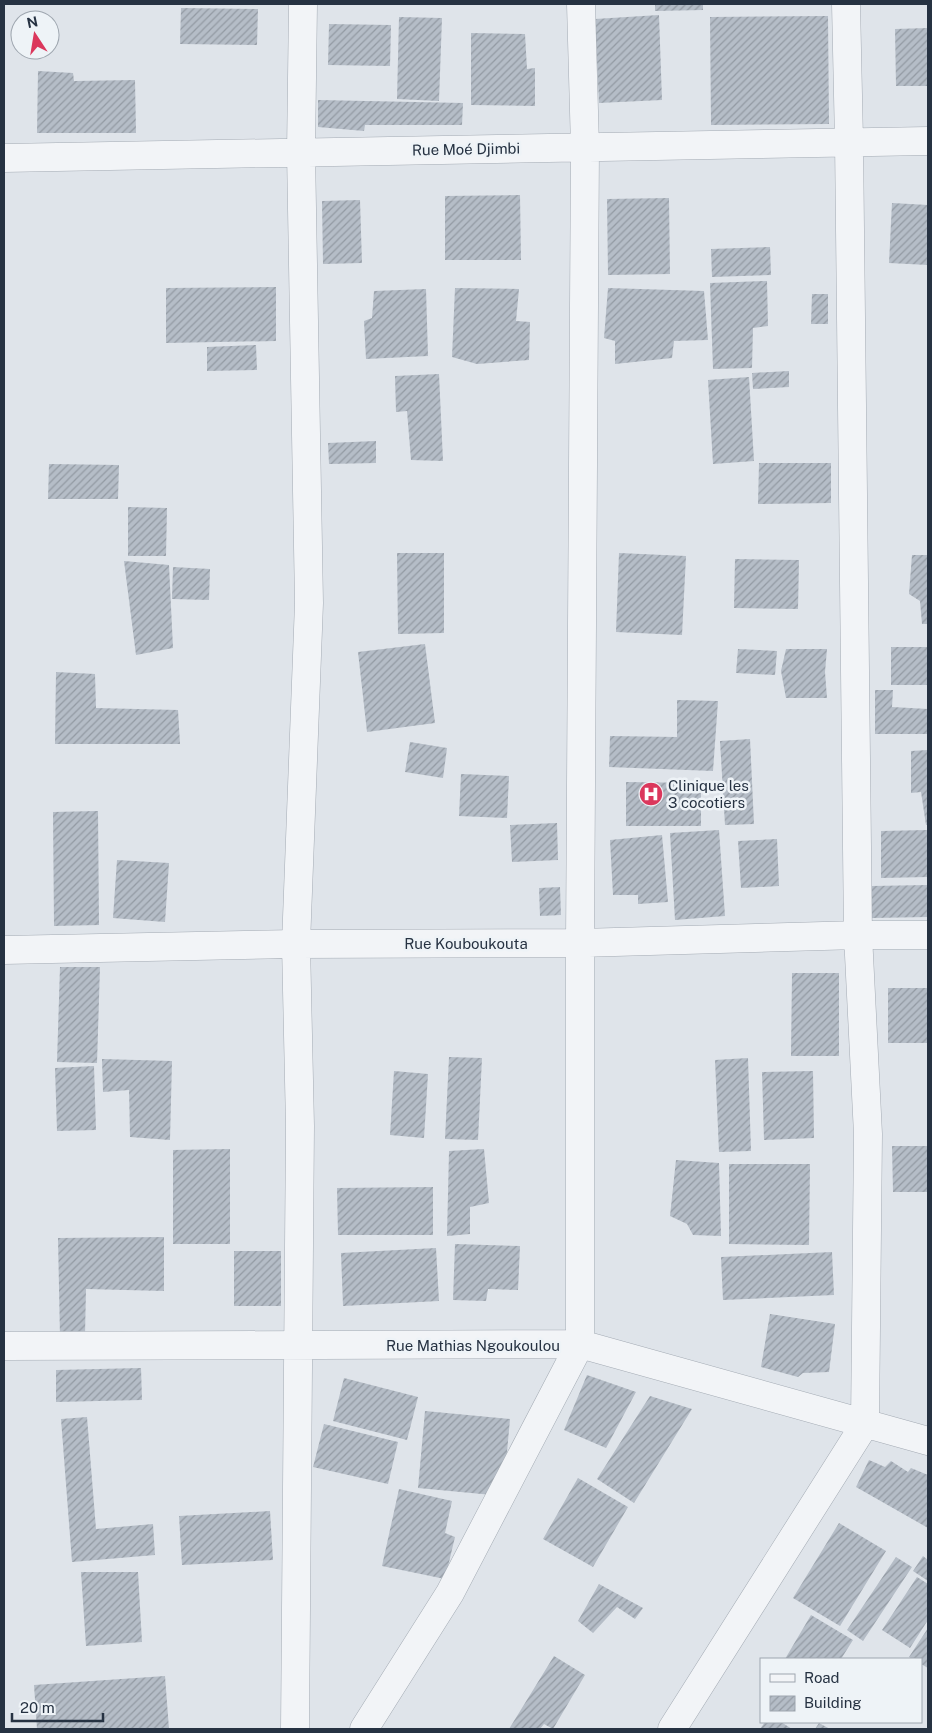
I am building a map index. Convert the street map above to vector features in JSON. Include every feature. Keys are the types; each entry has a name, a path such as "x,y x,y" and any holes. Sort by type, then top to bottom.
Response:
{"street":[{"path":"295,1729 300,1126 296,944 309,604 301,152 303,4"},
{"path":"364,1729 450,1593 580,1344 580,942 585,147 581,4"},
{"path":"672,1729 865,1424 868,1134 858,935 850,141 846,4"},
{"name":"Rue Moé Djimbi","path":"4,158 928,141"},
{"name":"Rue Kouboukouta","path":"4,950 928,935"},
{"name":"Rue Mathias Ngoukoulou","path":"4,1346 580,1344 928,1441"}],"building":[{"path":"655,4 703,4 703,10 655,11"},
{"path":"181,8 258,9 257,45 180,44"},
{"path":"659,15 662,100 599,103 595,19"},
{"path":"828,16 829,124 711,125 710,17"},
{"path":"399,17 442,18 439,101 397,99"},
{"path":"329,24 391,25 390,66 328,65"},
{"path":"928,28 928,86 896,86 895,29"},
{"path":"471,33 525,34 527,69 535,68 535,106 471,105"},
{"path":"38,71 73,73 74,81 135,80 136,133 37,133"},
{"path":"318,100 463,103 462,125 365,125 364,131 318,127"},
{"path":"520,195 521,260 445,260 445,196"},
{"path":"669,198 670,274 608,275 607,199"},
{"path":"360,200 362,263 323,264 322,201"},
{"path":"892,203 928,205 928,265 889,263"},
{"path":"770,247 771,275 712,277 711,249"},
{"path":"767,281 768,326 753,328 752,368 713,369 710,283"},
{"path":"276,287 276,341 166,343 166,288"},
{"path":"455,288 519,289 516,321 530,322 529,360 477,364 452,357"},
{"path":"608,288 704,291 708,340 674,341 672,358 615,364 615,341 604,338"},
{"path":"426,289 428,356 366,359 364,321 372,318 374,291"},
{"path":"812,294 828,294 828,324 811,324"},
{"path":"256,345 257,370 207,371 207,347"},
{"path":"789,371 789,387 753,389 752,373"},
{"path":"439,374 443,461 411,460 407,411 396,412 395,376"},
{"path":"749,377 754,461 713,464 708,380"},
{"path":"376,441 376,463 329,464 328,443"},
{"path":"759,463 831,463 831,503 758,504"},
{"path":"49,464 119,465 118,499 48,499"},
{"path":"128,507 167,508 166,556 128,556"},
{"path":"397,553 444,553 444,633 398,634"},
{"path":"619,553 686,556 682,635 616,632"},
{"path":"912,555 928,555 928,624 922,624 920,601 909,594"},
{"path":"735,559 799,560 798,609 734,608"},
{"path":"124,561 169,565 173,648 136,655"},
{"path":"173,567 210,569 209,600 172,599"},
{"path":"425,644 435,723 367,732 358,652"},
{"path":"891,647 928,647 928,685 891,685"},
{"path":"738,649 777,651 775,675 736,673"},
{"path":"786,649 827,649 825,672 827,698 786,698 781,671"},
{"path":"56,672 95,674 96,708 178,710 180,744 55,744"},
{"path":"875,690 893,690 892,707 928,709 928,734 875,734"},
{"path":"677,700 718,701 713,771 609,767 610,736 677,737"},
{"path":"750,739 754,824 725,825 720,741"},
{"path":"410,742 447,748 443,778 405,772"},
{"path":"928,750 928,825 926,825 921,792 911,793 911,751"},
{"path":"461,774 509,776 507,818 459,816"},
{"path":"626,782 701,783 701,826 626,826"},
{"path":"98,811 99,925 54,926 53,812"},
{"path":"557,823 558,860 512,862 510,825"},
{"path":"719,830 725,916 675,920 670,833"},
{"path":"928,830 928,877 881,878 881,831"},
{"path":"662,835 668,902 638,904 638,895 613,895 610,840"},
{"path":"777,839 779,886 741,888 738,841"},
{"path":"117,860 169,863 165,922 113,918"},
{"path":"928,885 928,917 872,918 872,886"},
{"path":"560,887 561,915 540,916 539,888"},
{"path":"60,967 100,967 97,1063 57,1062"},
{"path":"792,973 839,973 839,1056 791,1056"},
{"path":"888,988 928,988 928,1043 888,1043"},
{"path":"449,1057 482,1058 478,1140 445,1139"},
{"path":"748,1058 751,1151 719,1152 715,1060"},
{"path":"102,1059 172,1061 170,1140 130,1137 129,1090 103,1092"},
{"path":"94,1066 96,1130 57,1131 55,1068"},
{"path":"394,1071 428,1074 424,1138 390,1135"},
{"path":"813,1071 814,1138 764,1140 762,1072"},
{"path":"892,1146 928,1146 928,1192 893,1192"},
{"path":"230,1149 230,1244 173,1244 173,1150"},
{"path":"484,1149 489,1203 470,1207 470,1234 447,1236 449,1151"},
{"path":"676,1160 719,1163 721,1236 693,1235 687,1224 670,1216"},
{"path":"729,1164 810,1164 809,1245 729,1244"},
{"path":"433,1187 433,1235 338,1235 337,1188"},
{"path":"164,1237 164,1291 86,1289 85,1335 60,1337 58,1238"},
{"path":"455,1244 520,1246 518,1290 488,1289 486,1301 453,1300"},
{"path":"436,1248 439,1301 343,1306 341,1253"},
{"path":"234,1251 281,1251 281,1306 234,1306"},
{"path":"832,1252 834,1295 723,1300 721,1257"},
{"path":"770,1314 835,1324 829,1372 803,1373 798,1377 761,1367"},
{"path":"141,1368 142,1400 56,1402 56,1370"},
{"path":"587,1375 636,1392 606,1448 564,1430"},
{"path":"344,1378 418,1397 407,1440 333,1421"},
{"path":"650,1396 692,1409 634,1503 597,1479"},
{"path":"425,1411 510,1419 503,1496 418,1488"},
{"path":"87,1417 96,1529 153,1524 155,1555 72,1562 61,1419"},
{"path":"324,1424 398,1442 388,1484 313,1467"},
{"path":"869,1460 885,1467 891,1461 908,1472 911,1468 928,1475 928,1528 856,1487"},
{"path":"578,1478 628,1507 593,1567 543,1539"},
{"path":"399,1489 452,1501 445,1533 455,1537 445,1579 382,1566"},
{"path":"270,1511 273,1560 182,1565 179,1516"},
{"path":"839,1523 886,1551 840,1626 793,1598"},
{"path":"923,1556 928,1560 928,1581 913,1571"},
{"path":"896,1557 912,1567 863,1641 847,1630"},
{"path":"81,1572 138,1572 142,1642 86,1646"},
{"path":"917,1577 928,1584 928,1620 910,1648 882,1630"},
{"path":"599,1584 643,1608 635,1619 617,1607 593,1633 578,1621"},
{"path":"811,1615 853,1640 842,1658 786,1658"},
{"path":"928,1628 928,1668 922,1665 922,1658 909,1657"},
{"path":"554,1656 585,1675 553,1729 544,1724 540,1729 509,1729"},
{"path":"165,1676 169,1729 37,1729 34,1685"},
{"path":"764,1723 783,1723 792,1729 760,1729"},
{"path":"819,1723 830,1729 815,1729"}],"place":[{"name":"Clinique les 3 cocotiers","path":"651,794"}]}
